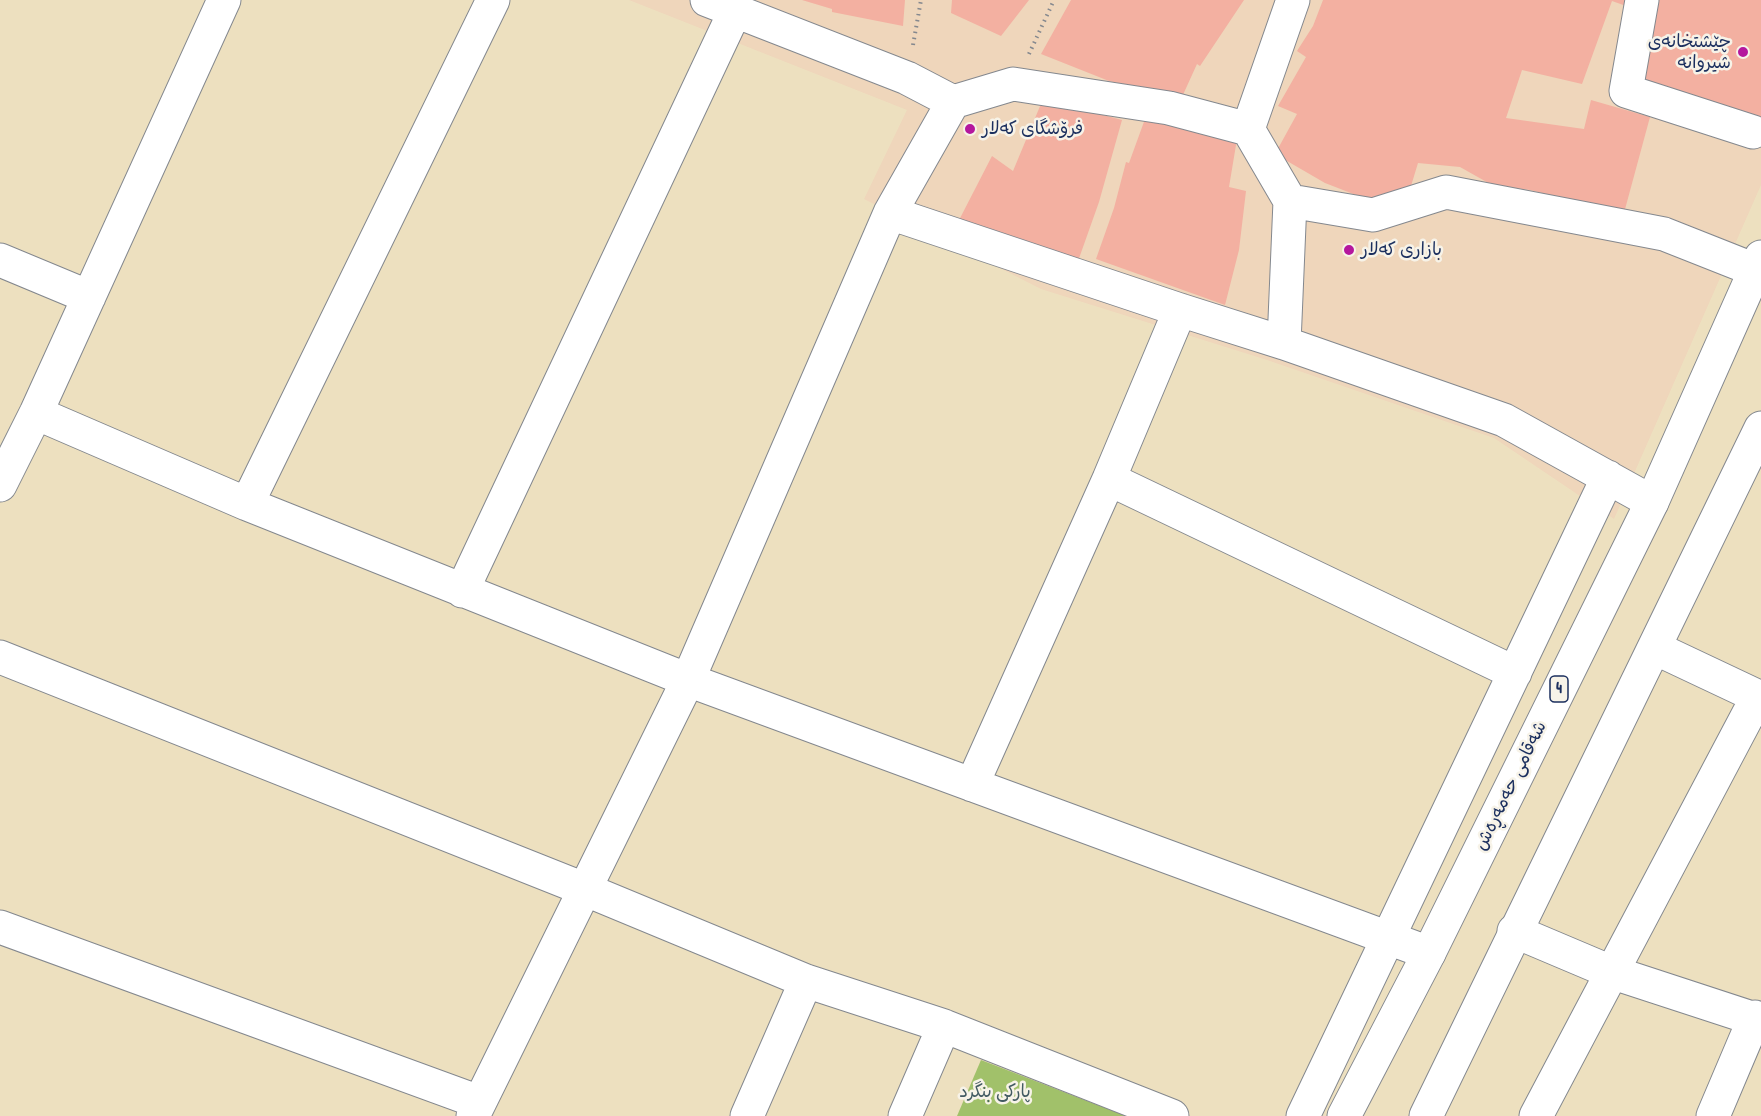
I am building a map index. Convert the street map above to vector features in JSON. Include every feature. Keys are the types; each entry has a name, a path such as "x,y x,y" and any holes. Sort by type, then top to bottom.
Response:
{"main road":[{"path":"0,485 36,413 224,0"},
{"path":"247,504 493,0"},
{"path":"1248,129 1293,0"},
{"path":"1642,0 1626,91 1753,132"},
{"path":"462,591 721,5 907,78 953,102"},
{"path":"0,927 476,1109 688,680 890,213 953,102 1013,84 1169,108 1248,129 1290,201 1284,343"},
{"path":"1290,201 1373,215 1446,192 1664,234 1758,263"},
{"path":"890,213 1284,343 1504,420 1652,502"},
{"path":"0,260 88,297"},
{"name":"شەقامی حەمەڕەش","path":"1344,1116 1429,953 1652,502 1758,263"},
{"path":"972,785 1109,479 1180,310"},
{"path":"36,413 247,504 688,680 1429,953"},
{"path":"1425,1116 1514,931 1757,444"},
{"path":"1303,1116 1608,477"},
{"path":"1109,479 1515,673"},
{"path":"1536,1116 1759,697 1655,648"},
{"path":"0,657 584,889 806,981 944,1026 1172,1116"},
{"path":"1514,931 1611,972 1758,1019 1713,1116"},
{"path":"747,1116 806,981"},
{"path":"904,1116 944,1026"}],"path":[{"path":"907,78 921,0"},
{"path":"1013,84 1054,0"}],"shaded area":[{"name":"بازاری کەلار","path":"629,0 1761,0 1761,185 1614,519 1494,438 1267,360 1041,289 864,199 907,110"}],"green space":[{"name":"پارکی بنگرد","path":"981,1060 1126,1116 957,1116"}],"building":[{"path":"802,0 905,0 903,26 832,12 832,9"},
{"path":"952,0 1029,0 1001,36 951,13"},
{"path":"1071,0 1244,0 1200,66 1197,64 1182,97 1109,81 1041,54"},
{"path":"1323,0 1630,0 1629,7 1612,1 1582,84 1522,70 1506,118 1584,129 1591,100 1650,117 1624,213 1530,190 1492,185 1460,167 1418,163 1411,186 1374,202 1325,183 1275,154 1297,114 1278,106 1306,57 1297,51 1313,26"},
{"path":"1655,0 1761,0 1761,119 1638,77"},
{"path":"1043,99 1122,120 1099,202 1077,264 956,226 992,156 1013,171"},
{"path":"1145,119 1237,139 1229,187 1246,191 1239,250 1225,305 1096,259 1114,208 1126,162 1129,163"}],"place":[{"name":"چێشتخانەی شیروانە","path":"1743,52"},
{"name":"فرۆشگای کەلار","path":"970,129"},
{"name":"بازاری کەلار","path":"1349,250"}]}
